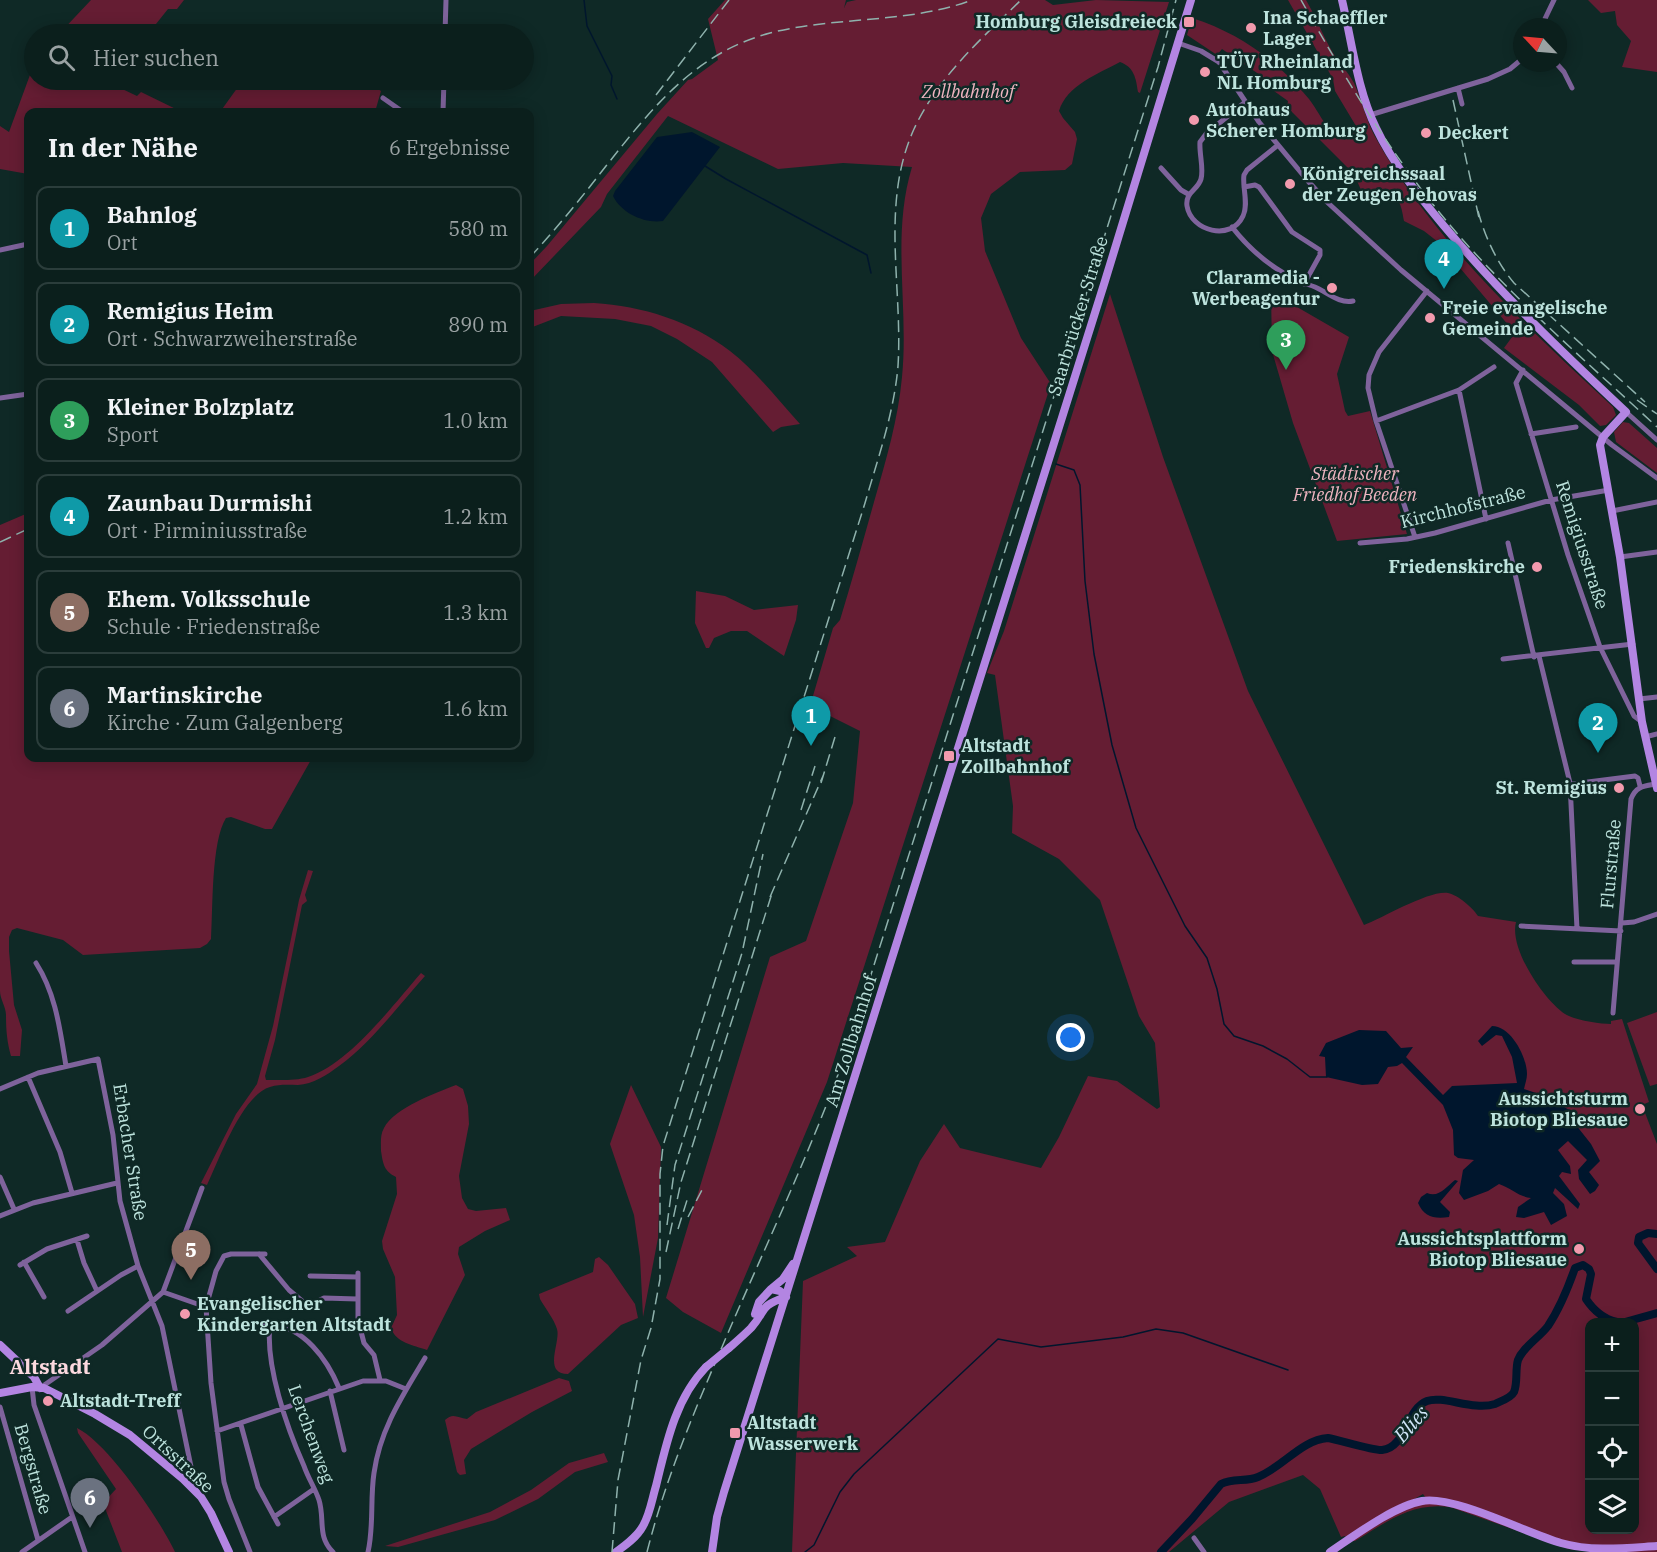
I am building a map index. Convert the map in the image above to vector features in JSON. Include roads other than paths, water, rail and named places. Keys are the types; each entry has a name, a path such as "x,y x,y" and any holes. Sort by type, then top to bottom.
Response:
{"main road":[{"name":"Saarbrücker Straße","path":"992,641 1109,271 1191,0"},
{"path":"1342,0 1370,115 1380,137 1405,176 1468,254 1531,323 1623,415 1603,437 1600,445 1620,557 1642,722 1657,786"},
{"name":"Am Zollbahnhof","path":"712,1552 717,1517 992,641"},
{"path":"745,1334 759,1302 787,1274 799,1256"},
{"path":"616,1552 636,1536 646,1520 678,1409 690,1387 706,1367 745,1334 755,1323 763,1308 773,1301 786,1297 780,1291 771,1289"},
{"path":"763,1308 773,1308 780,1317"},
{"name":"Ortsstraße","path":"0,1345 34,1377 36,1388 95,1414 130,1435 196,1492 211,1514 229,1552"},
{"path":"0,1393 36,1388"},
{"path":"1330,1552 1398,1509 1430,1500 1455,1505 1571,1546 1607,1549 1657,1546"}],"street":[{"path":"445,24 446,0"},
{"path":"1545,18 1554,0"},
{"path":"1178,43 1215,58 1224,68 1244,103 1278,146 1328,202 1401,270 1603,437 1657,478"},
{"path":"1370,115 1500,74 1513,65"},
{"path":"1564,72 1572,88"},
{"path":"1458,88 1462,104"},
{"path":"443,108 444,90"},
{"path":"383,98 397,108"},
{"path":"1244,103 1206,134 1200,142 1202,177 1198,185 1188,194 1187,204 1188,210 1202,226 1213,231 1225,230 1240,221 1245,212 1244,175 1247,170 1278,146"},
{"path":"1161,168 1181,190 1188,194"},
{"path":"1244,187 1255,185 1259,187 1292,232 1320,250 1320,255 1304,284"},
{"path":"1232,227 1251,249 1278,268 1304,284 1312,285 1339,300 1353,302"},
{"path":"0,250 24,245"},
{"path":"1416,537 1376,421 1368,388 1369,375 1379,352 1427,291"},
{"path":"1376,421 1459,390 1494,367"},
{"name":"Remigiusstraße","path":"1523,370 1516,383 1599,647 1634,716 1642,722"},
{"path":"1459,390 1486,519"},
{"path":"0,398 24,395"},
{"path":"1623,415 1657,440"},
{"path":"1531,434 1576,427"},
{"name":"Kirchhofstraße","path":"1360,543 1416,537 1551,500 1609,490"},
{"path":"1612,511 1657,502"},
{"path":"1508,543 1570,783 1577,929"},
{"path":"1620,557 1657,552"},
{"path":"1503,659 1633,644"},
{"path":"1639,699 1657,697"},
{"path":"1645,737 1657,734"},
{"path":"1533,789 1635,776 1640,786 1657,786"},
{"name":"Flurstraße","path":"1613,1013 1631,799 1640,786"},
{"path":"1622,923 1634,922 1657,914"},
{"path":"1521,926 1621,931"},
{"path":"1574,962 1617,962"},
{"path":"0,1089 66,1065 53,999 36,963"},
{"name":"Erbacher Straße","path":"66,1065 98,1059 113,1135 120,1201 138,1266 162,1326 196,1492"},
{"path":"28,1077 60,1152 72,1193"},
{"path":"0,1177 14,1209"},
{"path":"0,1216 14,1209 117,1183"},
{"path":"85,1552 34,1405 36,1388 102,1345 163,1292 202,1188"},
{"path":"44,1297 22,1264 47,1249 87,1236"},
{"path":"77,1240 97,1291"},
{"path":"250,1552 229,1499 216,1431 206,1307 223,1258 231,1254 262,1254 289,1290 308,1306 324,1298 357,1299"},
{"path":"68,1311 138,1266"},
{"path":"310,1276 358,1275 357,1299 360,1329 364,1343 374,1354 380,1380"},
{"path":"163,1292 206,1307"},
{"path":"207,1328 270,1324 295,1332 310,1344 330,1371 339,1388"},
{"name":"Lerchenweg","path":"270,1324 270,1353 284,1408 296,1448 321,1510 324,1540 333,1552"},
{"path":"368,1552 378,1451 389,1420 425,1358"},
{"path":"216,1431 241,1425 363,1381 380,1380 406,1389"},
{"path":"330,1391 344,1450"},
{"name":"Bergstraße","path":"0,1407 38,1540"},
{"path":"241,1425 258,1486 278,1524"},
{"path":"274,1517 314,1489"},
{"path":"22,1552 72,1516"},
{"path":"1194,1538 1204,1552"}],"water":[{"path":"692,132 720,147 663,221 641,219 628,212 617,202 613,196 615,191 657,137"},
{"path":"1492,1026 1505,1031 1521,1051 1527,1074 1524,1089 1545,1096 1571,1111 1560,1121 1576,1125 1591,1144 1600,1161 1589,1172 1599,1185 1590,1194 1579,1179 1578,1170 1587,1160 1568,1141 1558,1150 1570,1166 1571,1174 1562,1172 1559,1176 1580,1204 1578,1209 1555,1188 1553,1193 1564,1204 1567,1216 1551,1225 1544,1212 1524,1218 1516,1217 1518,1207 1531,1198 1499,1184 1464,1200 1459,1193 1463,1170 1474,1160 1458,1158 1454,1155 1453,1130 1443,1105 1402,1063 1388,1067 1378,1084 1362,1085 1326,1077 1325,1057 1319,1056 1326,1043 1359,1030 1386,1031 1401,1048 1413,1047 1406,1057 1443,1095 1452,1086 1517,1083 1512,1057 1502,1036 1496,1035 1482,1046 1478,1041"},
{"path":"1455,1180 1458,1181 1440,1202 1450,1212 1449,1217 1439,1218 1426,1214 1418,1203 1421,1197 1427,1193 1439,1193"}],"waterway":[{"path":"584,0 587,26 612,76 611,85 617,99"},
{"path":"705,166 867,255 871,273"},
{"path":"1056,464 1074,470 1080,485 1085,581 1094,654 1112,745 1136,828 1185,926 1207,958 1217,989 1224,1024 1234,1036 1263,1046 1287,1059 1310,1077 1327,1077"},
{"name":"Blies","path":"1657,1234 1648,1233 1639,1237 1638,1243 1657,1269"},
{"name":"Blies","path":"1161,1552 1221,1484 1267,1473 1318,1440 1328,1438 1382,1450 1396,1443 1414,1412 1427,1401 1441,1400 1486,1406 1508,1398 1514,1392 1520,1355 1545,1330 1552,1319 1575,1268 1583,1265 1589,1269 1591,1274 1586,1299 1605,1318"},
{"name":"Blies","path":"1639,1318 1657,1313"},
{"path":"805,1552 814,1545 840,1492 854,1474 998,1339 1041,1347 1123,1337 1156,1329 1183,1333 1288,1370"}],"railway":[{"path":"656,95 729,0"},
{"path":"534,252 658,104 677,85 719,54 743,42 770,33 820,24 923,13 972,0"},
{"path":"612,1552 618,1480 641,1360 651,1328 660,1279 660,1174 663,1146 865,503 893,401 899,336 895,216 904,157 914,129 935,92 962,60 1021,0"},
{"path":"647,1552 662,1499 690,1423 805,1157 850,1041 1158,67 1176,0"},
{"path":"1301,0 1388,143 1449,224 1498,278 1657,427"},
{"path":"1453,100 1479,218"},
{"path":"1478,211 1492,249 1514,283 1645,402"},
{"path":"1637,400 1657,414"},
{"path":"0,542 24,531"},
{"path":"821,783 835,737"},
{"path":"801,810 815,766"},
{"path":"770,897 823,776"},
{"path":"667,1225 675,1165 742,953 763,854"},
{"path":"666,1252 681,1182 773,890"},
{"path":"688,1217 704,1186"},
{"path":"678,1229 688,1197"}],"place":[{"name":"Homburg Gleisdreieck","path":"1189,22"},
{"name":"Ina Schaeffler Lager","path":"1251,28"},
{"name":"TÜV Rheinland NL Homburg","path":"1205,72"},
{"name":"Autohaus Scherer Homburg","path":"1194,120"},
{"name":"Deckert","path":"1426,133"},
{"name":"Königreichssaal der Zeugen Jehovas","path":"1290,184"},
{"name":"Claramedia - Werbeagentur","path":"1332,288"},
{"name":"Zaunbau Durmishi","path":"1444,289"},
{"name":"Freie evangelische Gemeinde","path":"1430,318"},
{"name":"Kleiner Bolzplatz","path":"1286,370"},
{"name":"Friedenskirche","path":"1537,567"},
{"name":"Bahnlog","path":"811,746"},
{"name":"Remigius Heim","path":"1598,753"},
{"name":"Altstadt Zollbahnhof","path":"949,756"},
{"name":"St. Remigius","path":"1619,788"},
{"name":"Aussichtsturm Biotop Bliesaue","path":"1640,1109"},
{"name":"Aussichtsplattform Biotop Bliesaue","path":"1579,1249"},
{"name":"Ehem. Volksschule","path":"191,1280"},
{"name":"Evangelischer Kindergarten Altstadt","path":"185,1314"},
{"name":"Altstadt-Treff","path":"48,1401"},
{"name":"Altstadt Wasserwerk","path":"735,1433"},
{"name":"Martinskirche","path":"90,1528"}],"district":[{"name":"Altstadt","path":"50,1367"}],"park label":[{"name":"Zollbahnhof","path":"968,92"},
{"name":"Städtischer Friedhof Beeden","path":"1355,484"}]}
